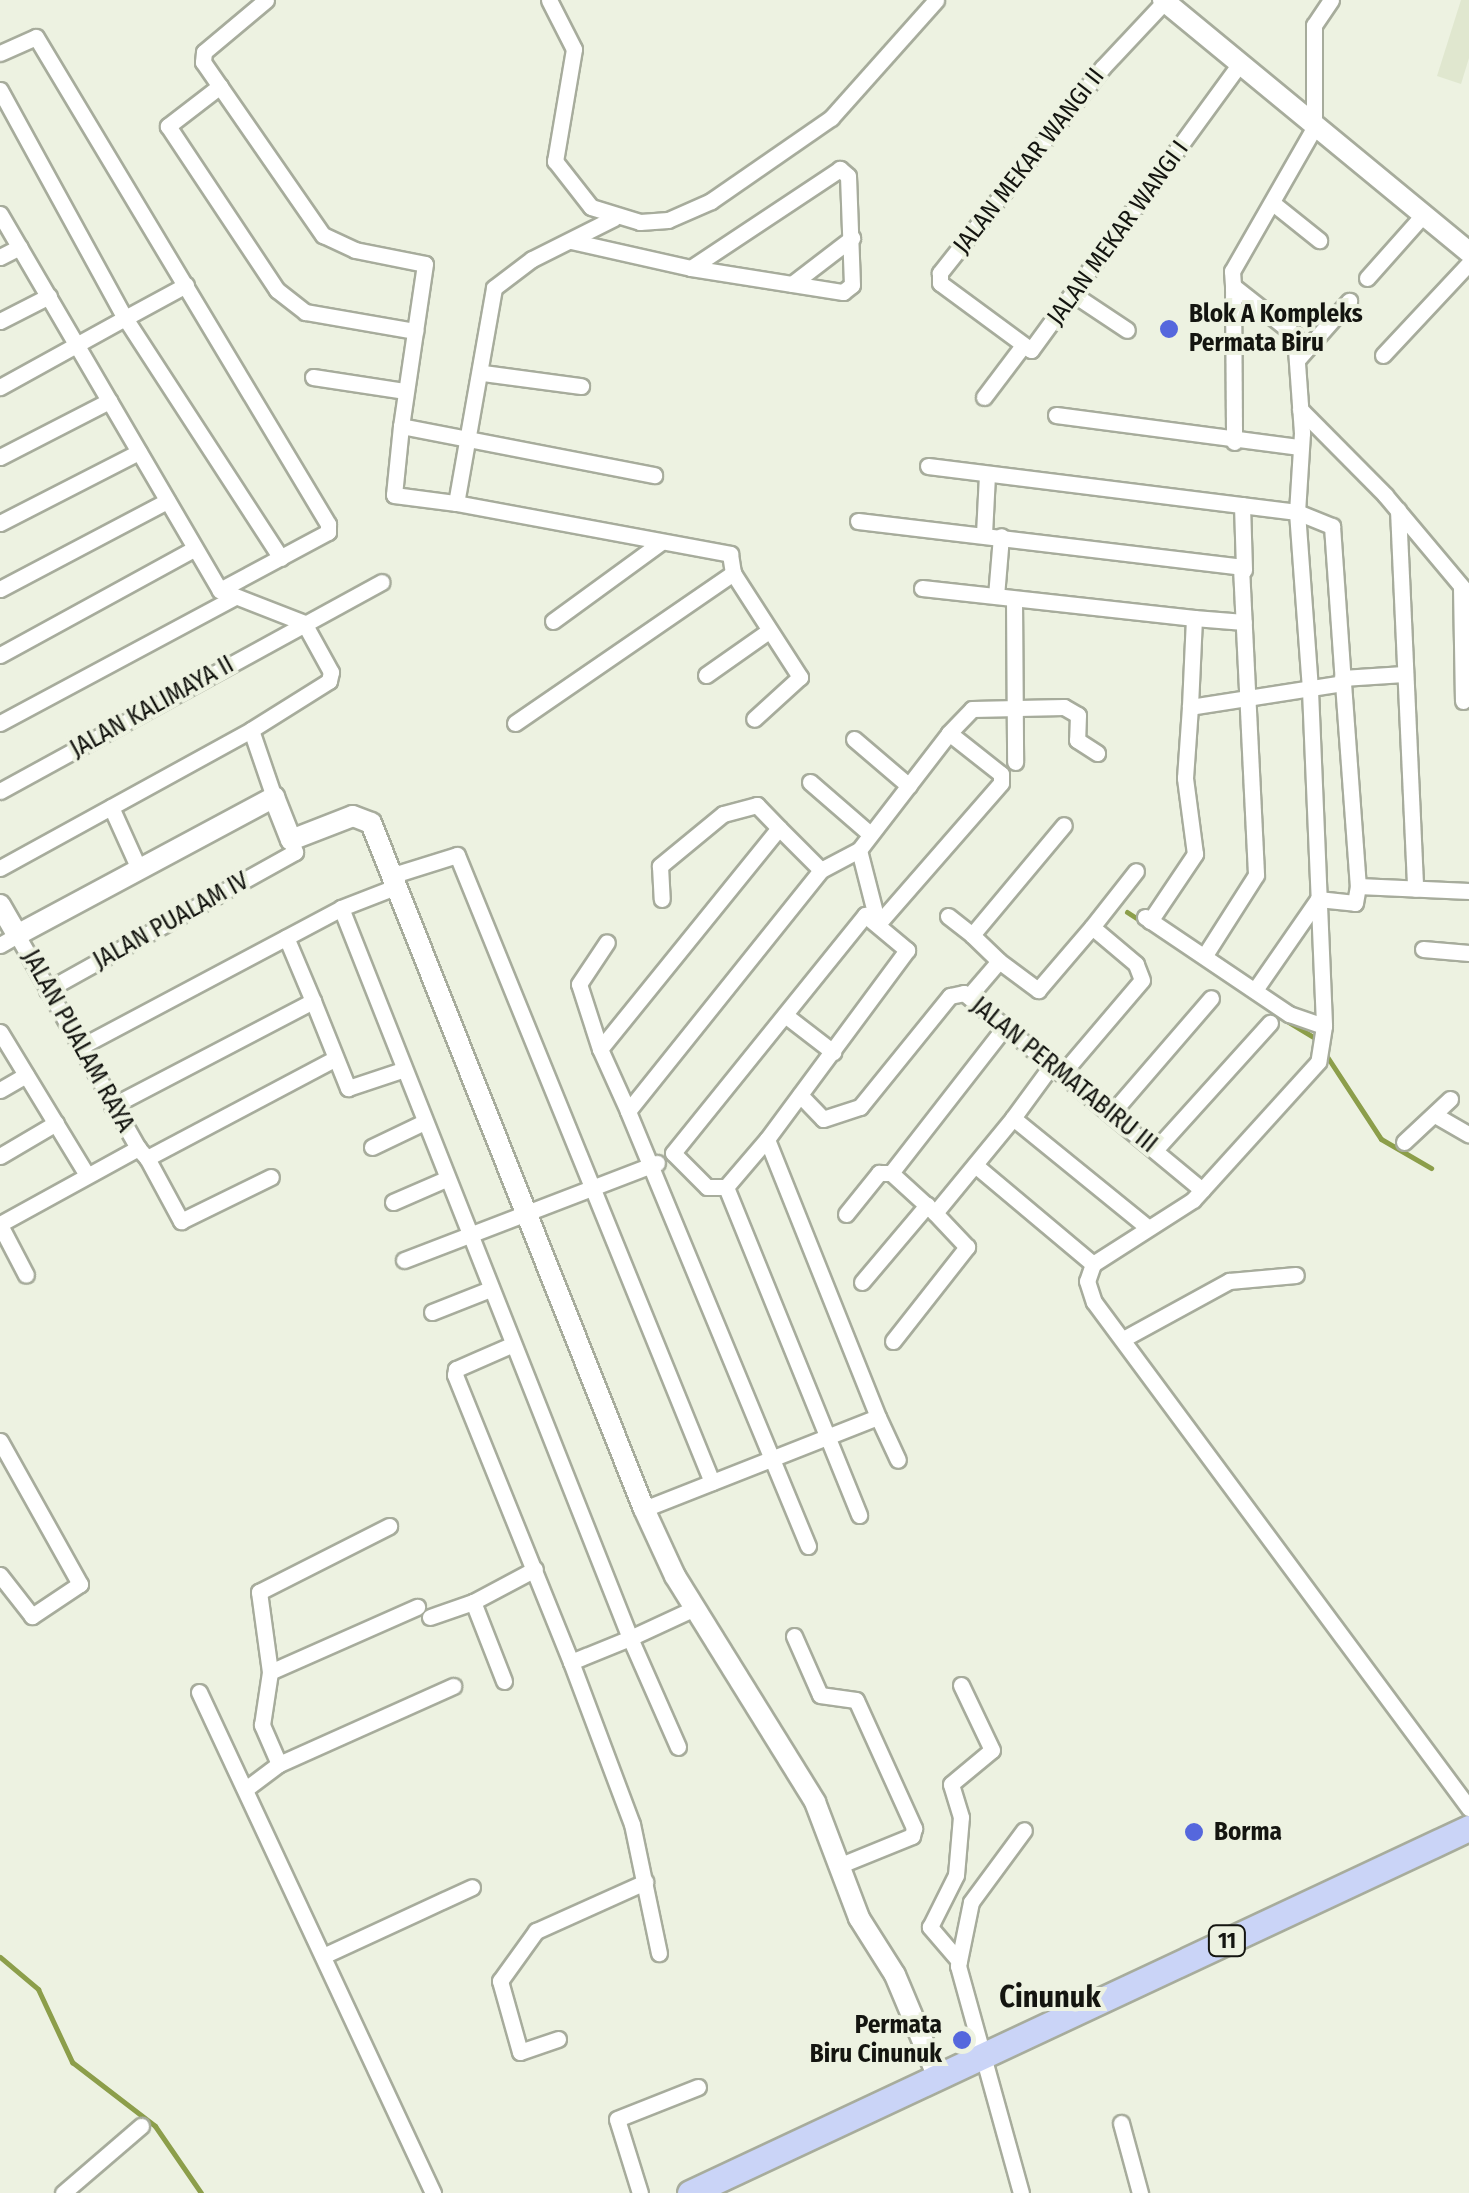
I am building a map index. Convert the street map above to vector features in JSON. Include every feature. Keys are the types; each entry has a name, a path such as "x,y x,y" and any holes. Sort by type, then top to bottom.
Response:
{"highway":[{"name":"11","path":"690,2193 1469,1828"}],"street":[{"path":"266,0 204,52 220,86 324,235 355,250 425,264 404,391 394,495 730,554 733,573 800,680 754,719"},
{"path":"549,0 574,49 556,161 591,208 614,218 668,220 711,200 830,118 936,0"},
{"path":"1234,442 1236,263 1274,204 1314,128 1314,25 1331,0"},
{"path":"1164,1 1238,66 1469,252"},
{"name":"JALAN MEKAR WANGI II","path":"1021,348 938,276 1103,67 1164,1"},
{"path":"0,53 36,37 328,524 328,532 227,594 0,723"},
{"name":"JALAN MEKAR WANGI I","path":"1021,348 1031,350 1076,296 1238,66"},
{"path":"220,86 168,126 276,290 305,312 415,331"},
{"path":"0,90 125,318 281,558"},
{"path":"571,241 692,268 847,290 852,238 848,176 840,170 692,268"},
{"path":"1274,204 1319,240"},
{"path":"0,214 194,549 227,594 304,623 331,672 328,681 251,730 0,868"},
{"path":"1367,278 1422,216"},
{"path":"456,503 483,373 494,288 506,275 614,218"},
{"path":"792,284 852,238"},
{"path":"0,257 20,247"},
{"path":"1384,355 1469,263"},
{"path":"0,387 186,285"},
{"path":"1233,286 1290,327 1297,360 1298,512 1310,690 1324,1026 1321,1054 1202,1190 1093,1264 1090,1292 1330,1627 1469,1808"},
{"path":"0,321 49,296"},
{"path":"1076,296 1126,330"},
{"path":"1297,360 1349,301"},
{"path":"984,397 1021,348"},
{"path":"483,373 581,386"},
{"path":"313,378 404,391"},
{"path":"0,457 110,401"},
{"path":"1300,410 1398,510 1465,591 1463,701"},
{"path":"1056,415 1234,442 1300,447"},
{"path":"401,426 471,436 654,475"},
{"path":"0,523 138,452"},
{"path":"928,466 1298,512 1332,526 1358,886 1355,903 1318,899"},
{"path":"987,475 996,596"},
{"path":"0,589 167,501"},
{"path":"1205,956 1256,875 1242,506"},
{"path":"1398,510 1415,889"},
{"path":"858,521 1230,561 1244,570"},
{"path":"553,621 660,544"},
{"path":"0,656 194,549"},
{"path":"515,724 733,573"},
{"name":"JALAN KALIMAYA II","path":"0,791 381,582"},
{"path":"922,588 1244,622"},
{"path":"1014,600 1015,762"},
{"path":"1194,618 1185,778 1195,854 1146,918 1289,1014 1324,1026"},
{"path":"706,674 767,632"},
{"path":"1190,706 1248,702 1342,681 1404,674"},
{"path":"628,1111 821,870 859,850 970,709 1072,709 1080,720 1077,740 1097,753"},
{"path":"251,730 293,846 344,818 366,818 644,1509 695,1608 816,1802 859,1918 958,2066 1021,2193"},
{"path":"878,924 1001,784 1002,774 949,732"},
{"path":"854,739 910,786"},
{"path":"810,782 870,834"},
{"path":"0,904 8,940 274,797"},
{"path":"662,898 660,866 723,814 757,806 821,870"},
{"path":"111,807 139,869"},
{"path":"972,936 1064,825"},
{"path":"600,1050 779,828"},
{"name":"JALAN PUALAM IV","path":"46,990 293,846"},
{"path":"859,850 878,924"},
{"path":"80,1047 392,881 458,855 589,1190 712,1482"},
{"path":"948,916 1038,990 1136,871"},
{"path":"1358,886 1469,891"},
{"path":"1255,990 1318,899"},
{"path":"341,908 510,1345 678,1747"},
{"path":"404,1260 652,1167 673,1153 861,916 878,924 907,950 767,1139 726,1187 707,1187 673,1153"},
{"path":"862,1282 1142,980 1136,964 1092,927"},
{"path":"286,938 334,1059 351,1090 402,1070"},
{"name":"JALAN PUALAM RAYA","path":"8,940 46,990 182,1221 271,1178"},
{"path":"607,942 579,984 600,1050 808,1546"},
{"path":"1423,949 1469,953"},
{"path":"969,996 998,960"},
{"name":"JALAN PERMATABIRU III","path":"800,1095 823,1119 860,1107 950,996 969,996 1202,1190"},
{"path":"1111,1114 1211,998"},
{"path":"112,1106 313,1001"},
{"path":"785,1015 833,1052"},
{"path":"1156,1149 1270,1024"},
{"path":"891,1173 1004,1028"},
{"path":"0,1032 87,1176"},
{"path":"26,1275 0,1225 87,1176 334,1059"},
{"path":"0,1090 26,1074"},
{"path":"1404,1142 1450,1099"},
{"path":"1435,1115 1469,1135"},
{"path":"1013,1118 1148,1227"},
{"path":"0,1156 56,1123"},
{"path":"372,1147 422,1123"},
{"path":"767,1139 898,1460"},
{"path":"975,1164 1093,1264"},
{"path":"846,1214 879,1173 891,1173 967,1247 893,1341"},
{"path":"393,1202 446,1179"},
{"path":"726,1187 859,1516"},
{"path":"1126,1338 1229,1281 1296,1275"},
{"path":"432,1312 490,1289"},
{"path":"510,1345 456,1368 455,1375 628,1808 660,1953"},
{"path":"644,1509 878,1417"},
{"path":"0,1440 80,1584 32,1616 0,1575"},
{"path":"279,1764 262,1721 270,1672 261,1588 390,1526"},
{"path":"430,1618 473,1602 535,1569"},
{"path":"473,1602 504,1681"},
{"path":"270,1672 417,1607"},
{"path":"572,1662 695,1608"},
{"path":"794,1636 820,1695 854,1696 914,1828 912,1836 842,1864"},
{"path":"960,1961 930,1927 956,1875 962,1827 952,1784 992,1750 961,1685"},
{"path":"247,1788 279,1764 453,1686"},
{"path":"199,1692 433,2193"},
{"path":"958,2066 960,1961 971,1902 1024,1830"},
{"path":"558,2040 520,2052 500,1981 536,1930 644,1882"},
{"path":"322,1956 472,1887"},
{"path":"640,2193 618,2120 698,2087"},
{"path":"1121,2123 1140,2193"},
{"path":"63,2193 141,2126"}],"shaded area":[{"path":"1461,0 1469,0 1469,58 1461,84 1437,76"}],"waterway":[{"path":"1127,912 1141,921"},
{"path":"1282,1018 1320,1041"},
{"path":"1326,1055 1381,1139 1431,1168"},
{"path":"0,1957 38,1989 72,2062 155,2126 201,2193"}],"place":[{"name":"Blok A Kompleks Permata Biru","path":"1169,329"},
{"name":"Borma","path":"1194,1832"},
{"name":"Permata Biru Cinunuk","path":"962,2040"}],"district":[{"name":"Cinunuk","path":"1050,1997"}]}
